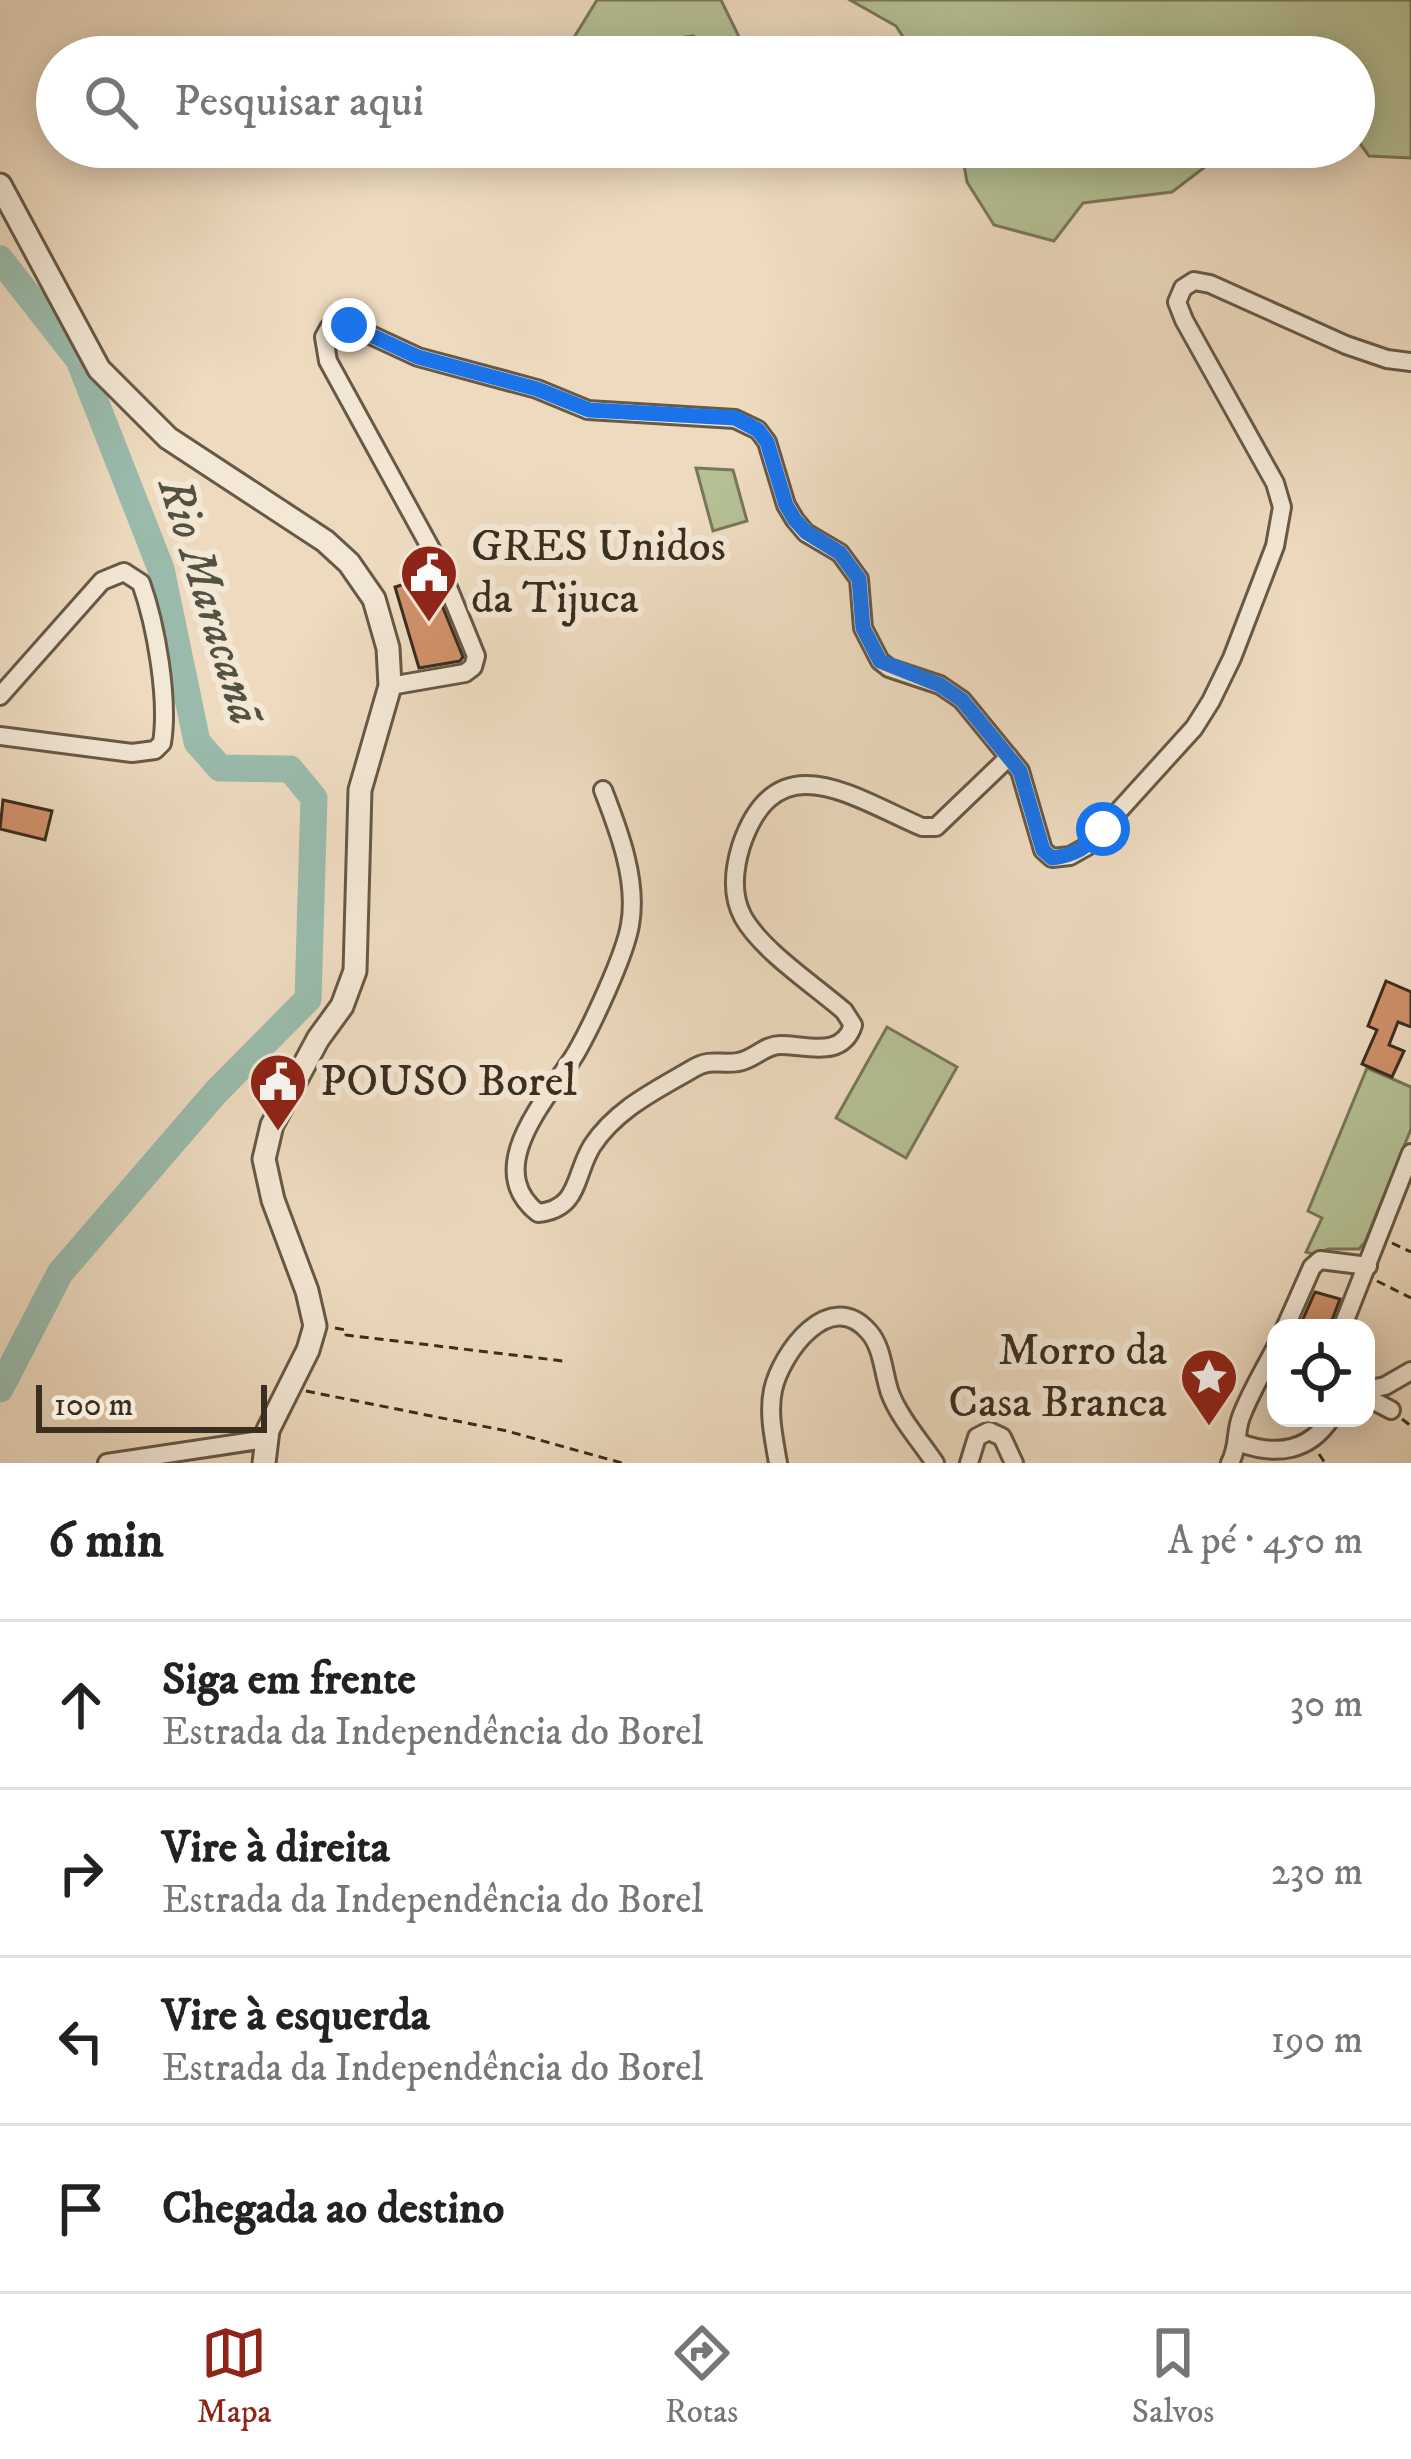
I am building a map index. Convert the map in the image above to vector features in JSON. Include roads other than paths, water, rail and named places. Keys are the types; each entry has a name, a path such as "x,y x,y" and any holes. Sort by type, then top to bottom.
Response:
{"street":[{"path":"0,185 99,369 168,438 325,541 363,580 382,622 390,686 360,790 355,971 342,1006 318,1039 272,1125 264,1159 315,1326 266,1439 264,1463"},
{"path":"390,686 465,673 476,656 436,558 328,361 324,338 329,328 338,325 349,325 418,357 537,389 589,410 735,418 758,430 767,442 795,520 840,553 859,579 863,628 880,661 940,685 962,700 1020,771 1043,850 1052,858 1070,856 1086,848 1193,728 1232,658 1275,546 1282,507 1275,483 1184,320 1178,302 1183,288 1194,281 1210,284 1346,345 1411,362"},
{"path":"0,696 102,581 113,574 135,576 145,595 158,659 162,743 155,750 131,753 0,736"},
{"path":"603,790 622,848 632,900 630,928 585,1035 538,1108 515,1163 518,1190 538,1213 555,1211 571,1196 590,1148 641,1096 704,1062 734,1063 776,1044 812,1049 835,1046 849,1036 853,1025 844,1012 755,934 734,895 739,854 760,805 777,789 826,785 922,826 936,827 1009,757"},
{"path":"1346,1319 1410,1162"},
{"path":"1289,1319 1320,1260 1366,1271"},
{"path":"778,1463 770,1414 777,1375 796,1342 820,1322 845,1318 868,1330 891,1396 935,1463"},
{"path":"1230,1463 1240,1443 1243,1411 1267,1364"},
{"path":"1375,1390 1411,1371"},
{"path":"1375,1399 1391,1410"},
{"path":"1240,1443 1260,1450 1293,1448 1312,1442 1324,1427"},
{"path":"969,1463 976,1437 989,1431 1002,1436 1014,1463"},
{"path":"107,1463 266,1439"}],"waterway":[{"name":"Rio Maracanã","path":"0,259 79,360 161,569 197,742 220,768 290,769 314,798 308,999 216,1092 60,1273 0,1389"}],"place":[{"name":"GRES Unidos da Tijuca","path":"429,624"},
{"name":"POUSO Borel","path":"278,1133"},
{"name":"Morro da Casa Branca","path":"1209,1428"}]}
